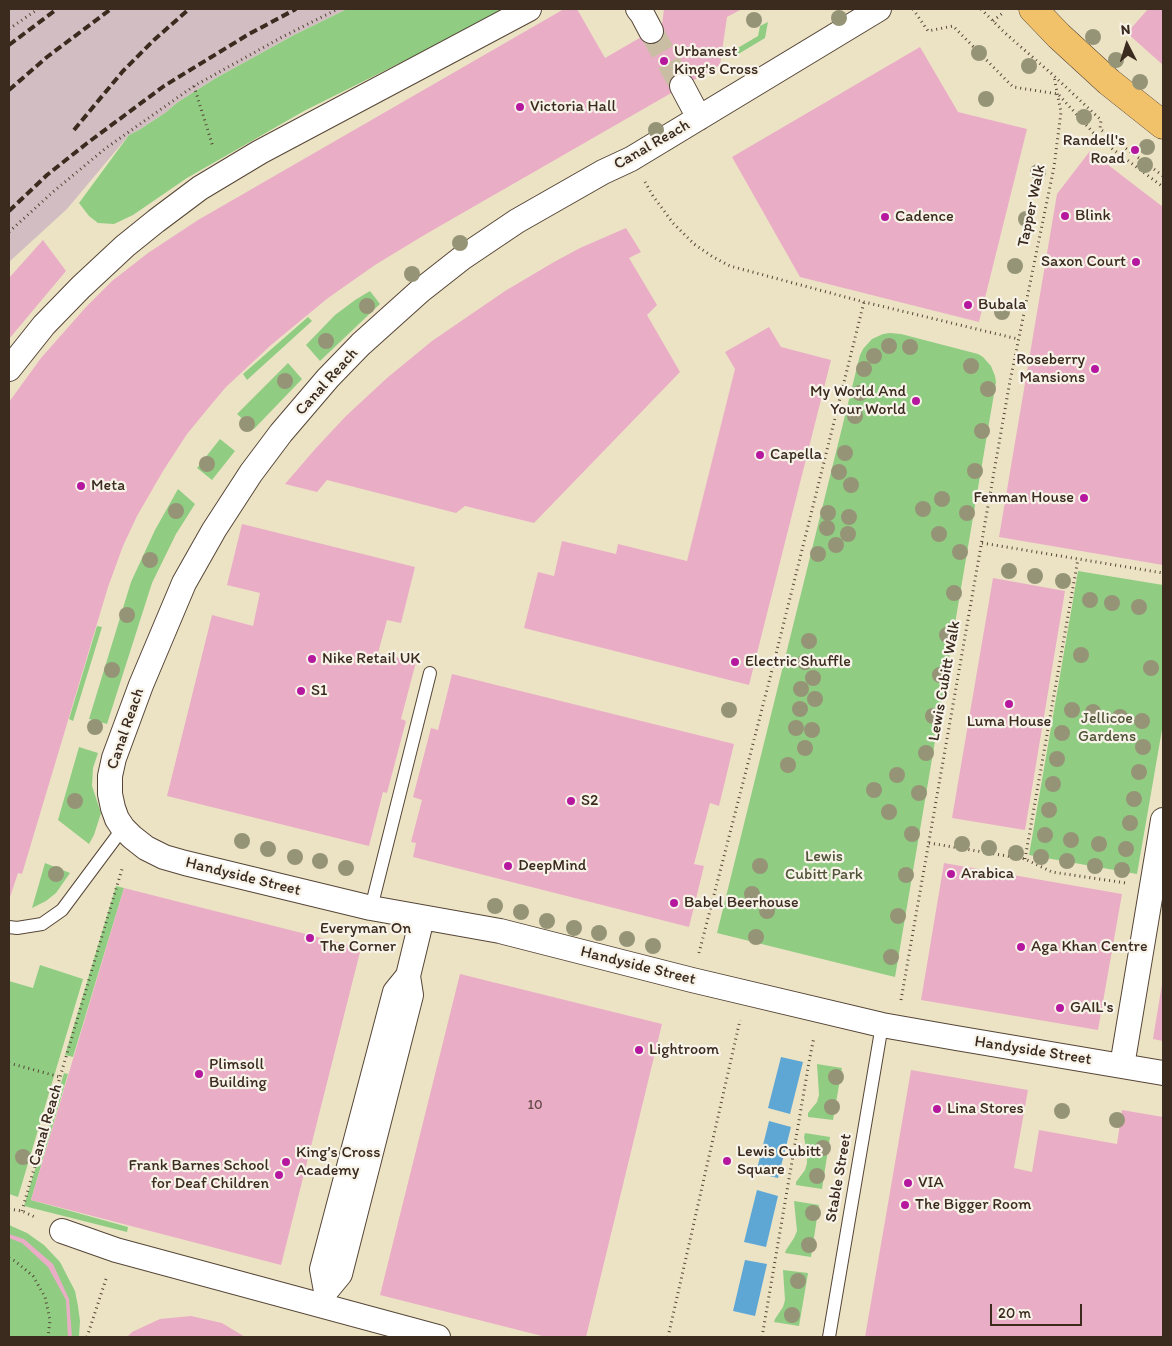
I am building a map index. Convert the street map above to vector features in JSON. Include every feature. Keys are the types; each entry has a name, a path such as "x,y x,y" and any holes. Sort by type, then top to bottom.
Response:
{"main road":[{"path":"1033,9 1109,82 1163,125"}],"street":[{"path":"9,369 44,325 80,287 125,246 200,188 260,152 529,9"},
{"path":"638,9 651,31"},
{"name":"Canal Reach","path":"128,833 118,820 110,794 110,776 114,758 141,685 184,583 226,510 287,426 328,378 361,344 420,291 462,258 517,221 603,172 631,159 879,9"},
{"path":"682,86 698,118"},
{"path":"1122,1066 1163,820"},
{"name":"Handyside Street","path":"128,833 146,848 164,857 371,908 500,931 692,980 889,1026 1163,1073"},
{"path":"324,1298 322,1269 395,992 408,976 422,918"},
{"path":"62,1231 116,1250 324,1298 438,1337"}],"lane":[{"path":"371,908 430,673"},
{"path":"9,928 42,924 62,910 128,833"},
{"name":"Stable Street","path":"828,1337 889,1026"}],"path":[{"path":"9,29 38,9"},
{"path":"9,232 54,191 106,148 194,86 284,36 338,9"},
{"path":"913,9 928,31 953,26 1013,87 1058,94 1098,138 1163,187"},
{"path":"981,9 1101,120 1100,129 1163,176"},
{"path":"993,21 999,16"},
{"path":"1002,30 1007,26"},
{"name":"Tapper Walk","path":"1018,339 1054,167 1061,112 1054,76"},
{"path":"194,86 214,149"},
{"path":"631,159 653,196 673,223 694,244 730,266 864,302 1018,339"},
{"path":"692,980 769,684 864,302"},
{"name":"Lewis Cubitt Walk","path":"889,1026 929,843 1018,339"},
{"path":"982,543 1163,573"},
{"path":"1025,859 1078,559"},
{"name":"Canal Reach","path":"22,1212 128,833"},
{"path":"929,843 1025,859 1052,872 1153,887"},
{"path":"668,1337 747,993"},
{"path":"762,1337 816,1029"},
{"path":"9,1063 60,1077"},
{"path":"87,1337 116,1250"},
{"path":"9,1258 15,1260 33,1276 45,1296 50,1320 48,1337"}],"shaded area":[{"path":"9,9 347,9 294,35 216,78 129,135 67,209 9,262"}],"green space":[{"path":"347,9 519,9 479,25 304,111 187,178 133,215 114,224 98,223 89,216 79,203 129,135 216,78 294,35"},
{"path":"768,22 765,38 735,56 736,49 758,36 760,26"},
{"path":"370,291 380,304 320,361 306,345 335,315"},
{"path":"308,317 312,321 247,380 243,374"},
{"name":"Lewis Cubitt Park","path":"890,333 901,334 978,354 991,366 996,382 895,977 717,933 860,355 872,339"},
{"path":"288,363 302,379 254,429 237,414"},
{"path":"220,439 235,451 212,480 197,468"},
{"path":"178,489 195,504 176,534 152,583 107,724 89,719 131,582 155,530"},
{"name":"Jellicoe Gardens","path":"1078,571 1163,585 1163,724 1137,874 1029,855"},
{"path":"97,626 102,627 73,721 69,719"},
{"path":"79,747 98,753 93,768 92,786 101,813 89,844 58,820"},
{"path":"45,863 70,873 56,893 32,908"},
{"path":"116,886 124,888 73,1057 65,1055"},
{"path":"40,965 83,979 18,1197 9,1194 9,981 33,988"},
{"path":"817,1064 842,1068 833,1120 808,1117 808,1113 817,1102 819,1095"},
{"path":"64,1073 68,1074 31,1200 128,1227 127,1232 24,1206"},
{"path":"805,1133 830,1137 822,1189 796,1185 807,1163"},
{"path":"794,1201 819,1205 811,1257 785,1253 797,1231"},
{"path":"9,1225 27,1233 44,1245 60,1262 75,1291 80,1321 79,1337 9,1337"},
{"path":"783,1270 808,1273 799,1326 774,1322 785,1300"}],"water":[{"path":"781,1057 803,1062 790,1114 768,1108"},
{"path":"769,1121 791,1127 778,1178 756,1173"},
{"path":"757,1190 778,1196 766,1247 744,1242"},
{"path":"745,1260 767,1264 755,1316 733,1311"}],"building":[{"name":"Meta","path":"564,9 577,9 605,58 662,25 664,9 742,9 727,17 720,65 375,265 328,298 271,345 226,387 210,406 187,434 163,471 137,516 123,546 108,587 22,874 18,873 9,900 9,402 41,358 86,307 112,281 148,253 198,220"},
{"path":"1148,9 1163,9 1163,65 1127,33"},
{"name":"Cadence","path":"920,47 958,112 1027,129 979,322 800,277 732,157"},
{"path":"1090,151 1163,207 1163,565 999,537 1057,194"},
{"path":"626,228 641,252 629,258 657,305 647,315 680,372 534,523 465,506 456,513 327,480 317,492 285,484 346,416 387,378 432,341 505,291 554,262 580,248"},
{"path":"43,240 66,271 9,339 9,278"},
{"name":"Capella","path":"769,327 781,347 831,360 749,685 524,628 538,572 554,576 562,541 616,554 618,544 687,561 735,369 725,352"},
{"name":"S1","path":"242,524 415,567 401,623 387,620 378,653 416,662 401,719 406,721 387,793 383,792 369,846 167,796 212,615 253,626 260,593 227,585"},
{"name":"Luma House","path":"993,578 1065,591 1025,830 952,818"},
{"name":"S2","path":"452,674 734,744 719,806 710,803 694,864 704,866 689,927 413,857 416,843 411,842 422,800 413,797 431,728 438,730"},
{"name":"Aga Khan Centre","path":"944,863 1122,894 1098,1030 921,1000"},
{"name":"Plimsoll Building","path":"124,888 361,948 281,1265 31,1200"},
{"path":"460,974 662,1024 586,1337 546,1337 380,1295"},
{"path":"1163,984 1163,1041 1153,1039"},
{"path":"911,1070 1028,1090 1014,1168 1032,1172 1039,1130 1117,1144 1122,1110 1163,1117 1163,1337 865,1337"},
{"path":"9,1234 24,1239 53,1264 69,1299 72,1337 68,1337 66,1300 48,1267 22,1243 9,1238"},
{"path":"191,1316 222,1323 245,1337 127,1337 132,1332 160,1319"}],"tunnel":[{"path":"651,31 682,86"}],"railway":[{"path":"9,45 57,9"},
{"path":"9,90 47,57 111,9"},
{"path":"74,130 123,71 189,9"},
{"path":"9,211 47,175 164,86 249,34 296,9"}],"place":[{"name":"Urbanest King's Cross","path":"664,61"},
{"name":"Victoria Hall","path":"520,107"},
{"name":"Randell's Road","path":"1135,150"},
{"name":"Blink","path":"1065,216"},
{"name":"Cadence","path":"885,217"},
{"name":"Saxon Court","path":"1136,262"},
{"name":"Bubala","path":"968,305"},
{"name":"Roseberry Mansions","path":"1095,369"},
{"name":"My World And Your World","path":"916,401"},
{"name":"Capella","path":"760,455"},
{"name":"Meta","path":"81,486"},
{"name":"Fenman House","path":"1084,498"},
{"name":"Nike Retail UK","path":"312,659"},
{"name":"Electric Shuffle","path":"735,662"},
{"name":"S1","path":"301,691"},
{"name":"Luma House","path":"1009,704"},
{"name":"S2","path":"571,801"},
{"name":"DeepMind","path":"508,866"},
{"name":"Arabica","path":"951,874"},
{"name":"Babel Beerhouse","path":"674,903"},
{"name":"Everyman On The Corner","path":"310,938"},
{"name":"Aga Khan Centre","path":"1021,947"},
{"name":"GAIL's","path":"1060,1008"},
{"name":"Lightroom","path":"639,1050"},
{"name":"Plimsoll Building","path":"199,1074"},
{"name":"Lina Stores","path":"937,1109"},
{"name":"Lewis Cubitt Square","path":"727,1161"},
{"name":"King’s Cross Academy","path":"286,1162"},
{"name":"Frank Barnes School for Deaf Children","path":"279,1175"},
{"name":"VIA","path":"908,1183"},
{"name":"The Bigger Room","path":"905,1205"}]}
